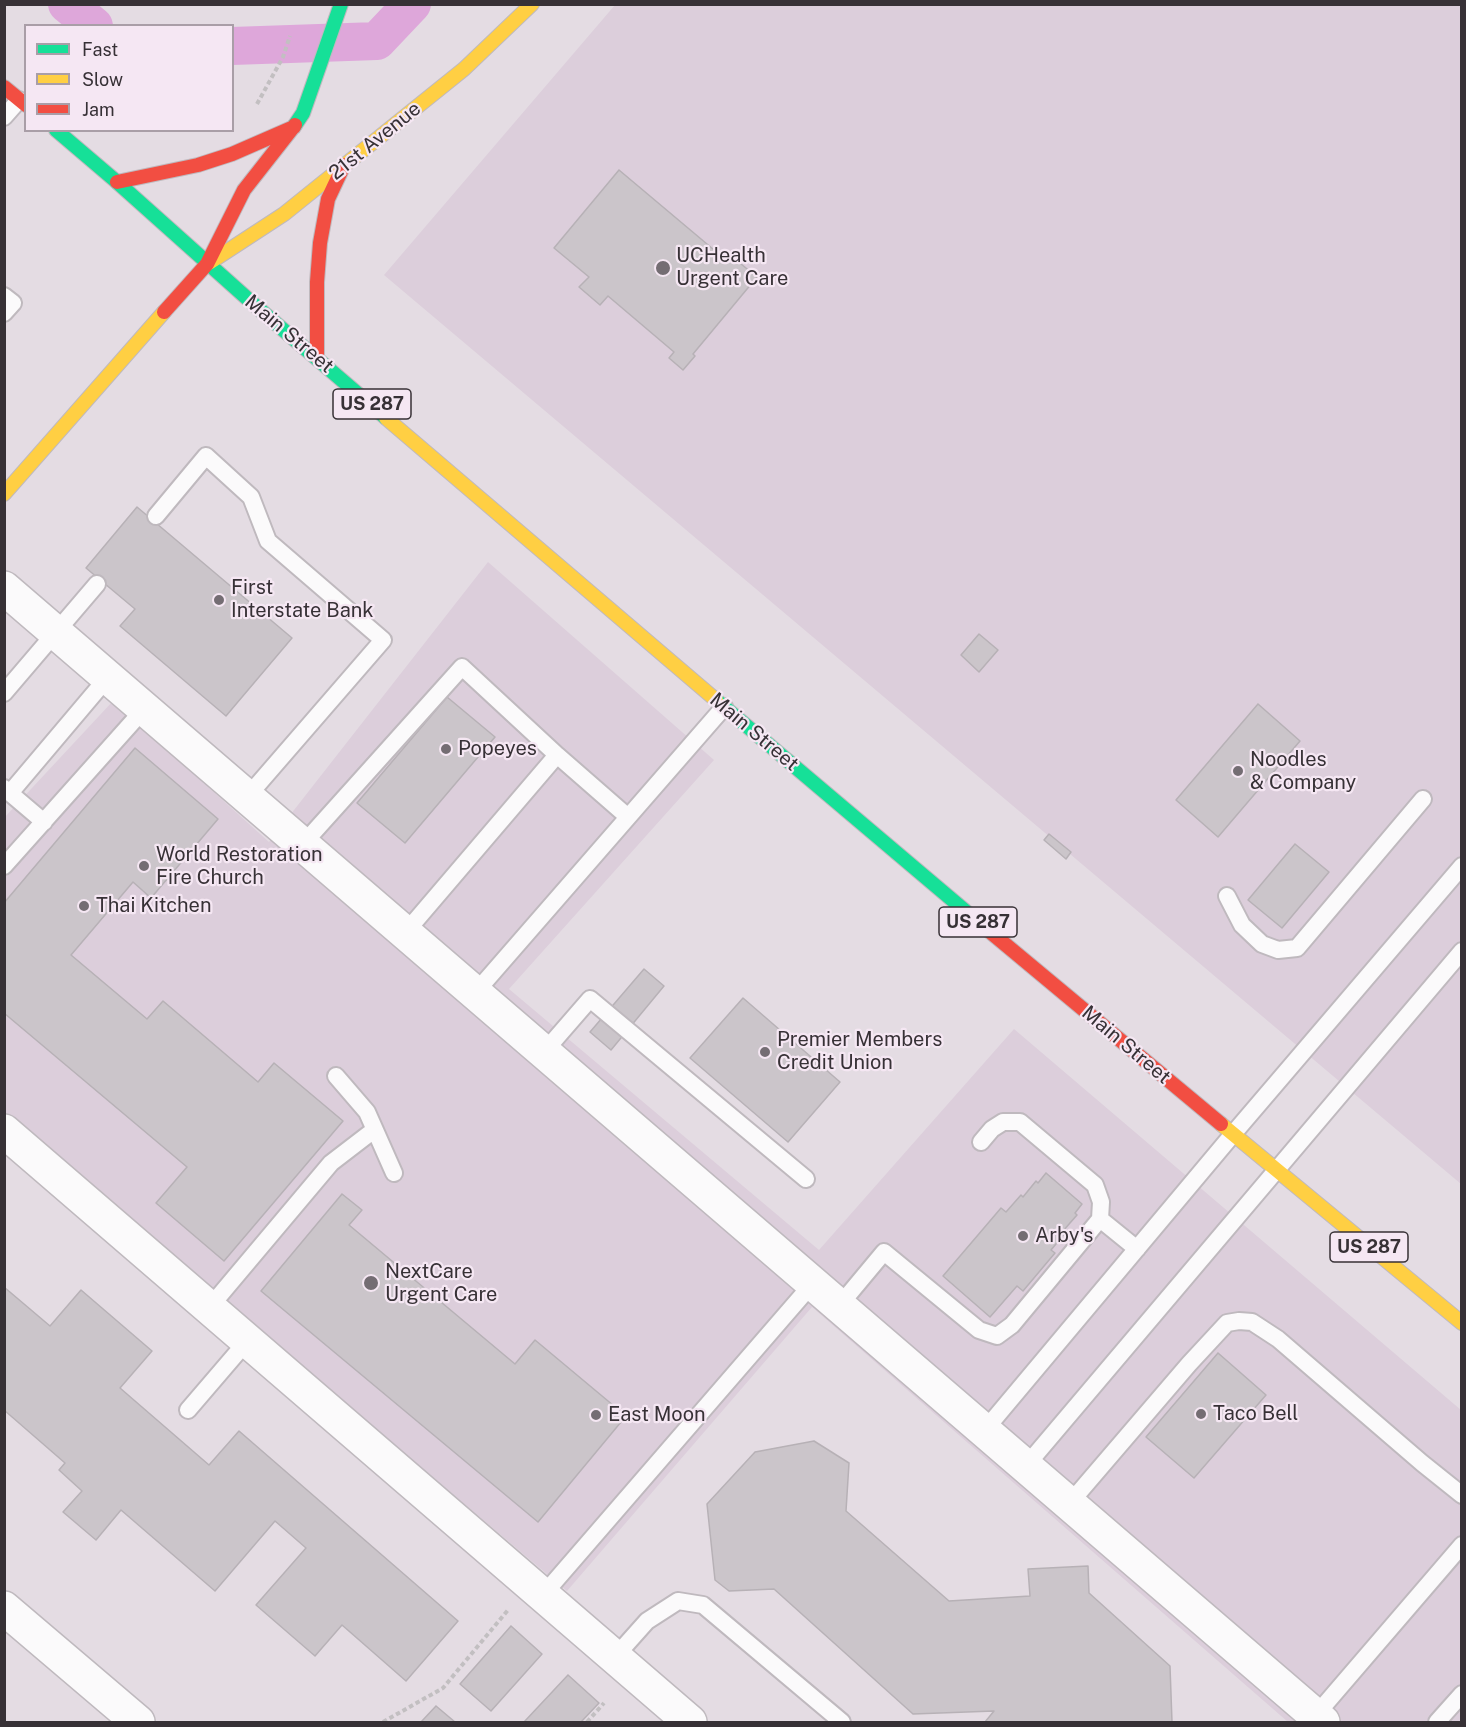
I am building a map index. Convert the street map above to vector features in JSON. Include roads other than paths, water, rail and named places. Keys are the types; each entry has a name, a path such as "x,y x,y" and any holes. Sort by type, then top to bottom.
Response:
{"main road":[{"name":"21st Avenue","path":"207,264 284,214 464,69 532,4"},
{"name":"21st Avenue","path":"4,494 207,264 244,190 294,127 303,112 339,7"},
{"path":"4,87 22,103"},
{"path":"117,182 198,165 232,154 294,127"},
{"name":"Main Street","path":"58,132 207,264 937,888 1461,1323"},
{"path":"317,357 317,282 320,243 328,199 344,165"}],"street":[{"path":"4,588 1319,1719"},
{"path":"4,1131 690,1722"},
{"path":"4,1608 138,1722"}],"lane":[{"path":"4,117 22,103"},
{"path":"4,296 13,303 4,313"},
{"path":"156,516 206,456 251,497 268,541 383,640 247,797"},
{"path":"4,693 97,584"},
{"path":"303,844 462,667 628,817"},
{"path":"44,822 7,791 108,677"},
{"path":"475,993 724,707"},
{"path":"4,866 145,708"},
{"path":"405,933 557,755"},
{"path":"1227,896 1242,925 1262,944 1278,950 1297,948 1423,800"},
{"path":"984,1431 1461,867"},
{"path":"1025,1467 1461,951"},
{"path":"544,1052 590,999 806,1179"},
{"path":"336,1076 367,1112 394,1173"},
{"path":"839,1306 884,1252 979,1330 997,1336 1012,1325 1100,1219 1101,1202 1095,1185 1020,1122 1003,1122 992,1129 981,1142"},
{"path":"209,1308 331,1163 374,1130"},
{"path":"1100,1219 1137,1249"},
{"path":"536,1590 813,1283"},
{"path":"1069,1504 1227,1323 1239,1321 1252,1322 1278,1339 1461,1495"},
{"path":"188,1410 248,1341"},
{"path":"1319,1719 1461,1545"},
{"path":"614,1658 647,1621 678,1601 703,1605 842,1722"},
{"path":"1437,1722 1461,1694"}],"waterway":[{"path":"67,4 92,24"},
{"path":"234,46 377,41 412,4"}],"place":[{"name":"UCHealth Urgent Care","path":"663,268"},
{"name":"First Interstate Bank","path":"219,600"},
{"name":"Popeyes","path":"446,749"},
{"name":"Noodles & Company","path":"1238,771"},
{"name":"World Restoration Fire Church","path":"144,866"},
{"name":"Thai Kitchen","path":"84,906"},
{"name":"Premier Members Credit Union","path":"765,1052"},
{"name":"Arby's","path":"1023,1236"},
{"name":"NextCare Urgent Care","path":"371,1283"},
{"name":"Taco Bell","path":"1201,1414"},
{"name":"East Moon","path":"596,1415"}]}
